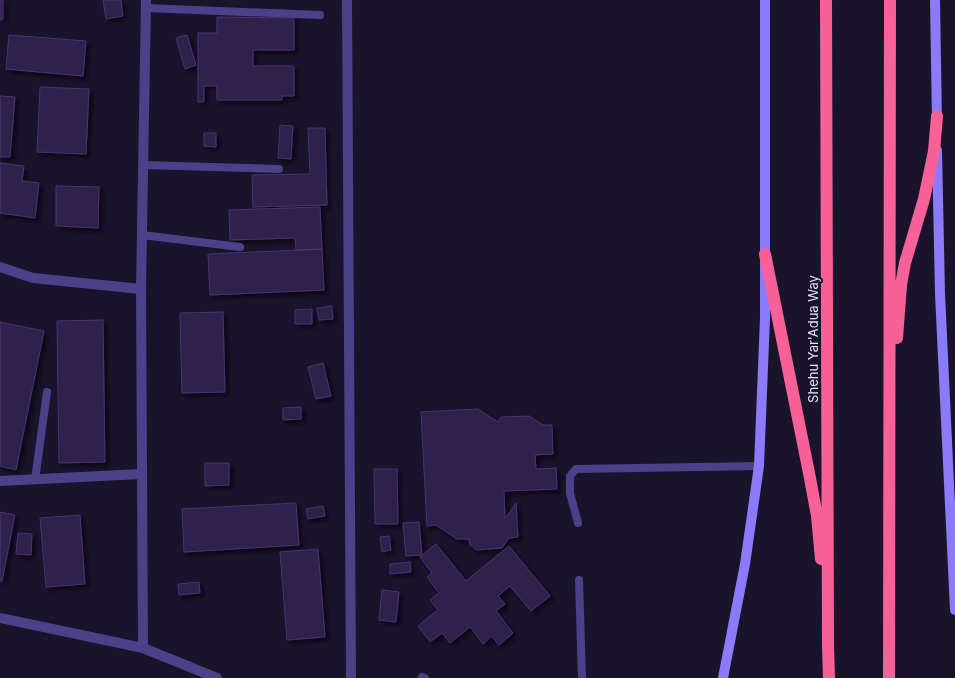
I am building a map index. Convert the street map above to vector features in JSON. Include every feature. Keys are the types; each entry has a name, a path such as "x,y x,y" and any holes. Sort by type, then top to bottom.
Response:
{"highway":[{"name":"Shehu Yar'Adua Way","path":"826,0 829,678"},
{"path":"890,0 890,678"},
{"path":"890,453 901,285 905,263 924,199 933,157 937,116"},
{"path":"765,254 803,437 817,516 828,646"}],"street":[{"path":"347,0 351,678"},
{"path":"723,678 745,564 759,466 765,318 765,0"},
{"path":"935,0 940,294 954,559 955,610"},
{"path":"143,648 141,288 146,4"},
{"path":"0,267 33,278 141,288"},
{"path":"0,481 141,474"},
{"path":"0,618 143,648 217,678"}],"lane":[{"path":"146,4 320,15"},
{"path":"143,165 279,169"},
{"path":"142,235 240,247"},
{"path":"35,480 47,392"},
{"path":"578,523 570,493 570,476 576,470 759,466"},
{"path":"579,580 582,678"}],"building":[{"path":"0,0 3,0 3,19 0,20"},
{"path":"103,0 121,0 123,16 106,19"},
{"path":"217,17 294,18 294,50 253,50 253,66 294,66 294,96 282,96 282,100 217,100 217,86 204,86 204,102 198,102 198,33 217,33"},
{"path":"9,35 86,41 83,76 6,69"},
{"path":"187,35 196,65 185,69 176,38"},
{"path":"40,87 89,89 86,154 37,152"},
{"path":"0,96 15,97 10,157 0,157"},
{"path":"280,125 293,126 291,159 278,158"},
{"path":"308,128 325,128 327,205 253,207 252,175 310,174"},
{"path":"204,133 216,133 216,147 204,146"},
{"path":"0,163 24,166 22,181 39,183 35,218 0,213"},
{"path":"56,186 99,187 98,228 56,226"},
{"path":"320,207 322,249 296,250 295,238 230,240 229,210"},
{"path":"322,249 324,290 210,295 208,254"},
{"path":"332,306 333,319 319,320 317,308"},
{"path":"312,309 312,324 295,324 295,310"},
{"path":"223,312 225,392 182,393 180,313"},
{"path":"103,320 105,462 59,463 57,321"},
{"path":"0,322 44,331 16,470 0,466"},
{"path":"323,363 331,396 316,399 308,367"},
{"path":"301,407 301,419 283,420 283,408"},
{"path":"478,409 498,422 501,417 529,416 543,425 552,425 553,454 535,455 536,469 556,468 557,489 504,491 505,519 516,503 518,537 509,538 502,548 477,550 470,545 469,539 457,539 436,525 427,526 421,412"},
{"path":"205,463 229,463 229,485 205,486"},
{"path":"374,469 397,469 398,524 375,524"},
{"path":"296,503 299,545 184,552 182,509"},
{"path":"323,506 325,516 308,519 306,509"},
{"path":"0,512 15,515 2,581 0,581"},
{"path":"80,515 85,584 46,587 40,518"},
{"path":"419,522 422,555 406,556 403,523"},
{"path":"18,533 32,534 31,555 16,554"},
{"path":"389,536 391,550 382,552 380,537"},
{"path":"436,544 466,581 509,546 550,596 531,611 510,586 498,596 505,604 496,611 513,633 499,645 492,636 483,644 470,627 450,643 442,633 430,642 418,626 438,610 430,600 439,593 427,577 432,573 420,557"},
{"path":"318,549 325,637 287,640 280,552"},
{"path":"410,562 411,572 390,574 390,564"},
{"path":"199,582 200,593 179,595 178,584"},
{"path":"382,590 399,592 396,622 379,620"}]}
